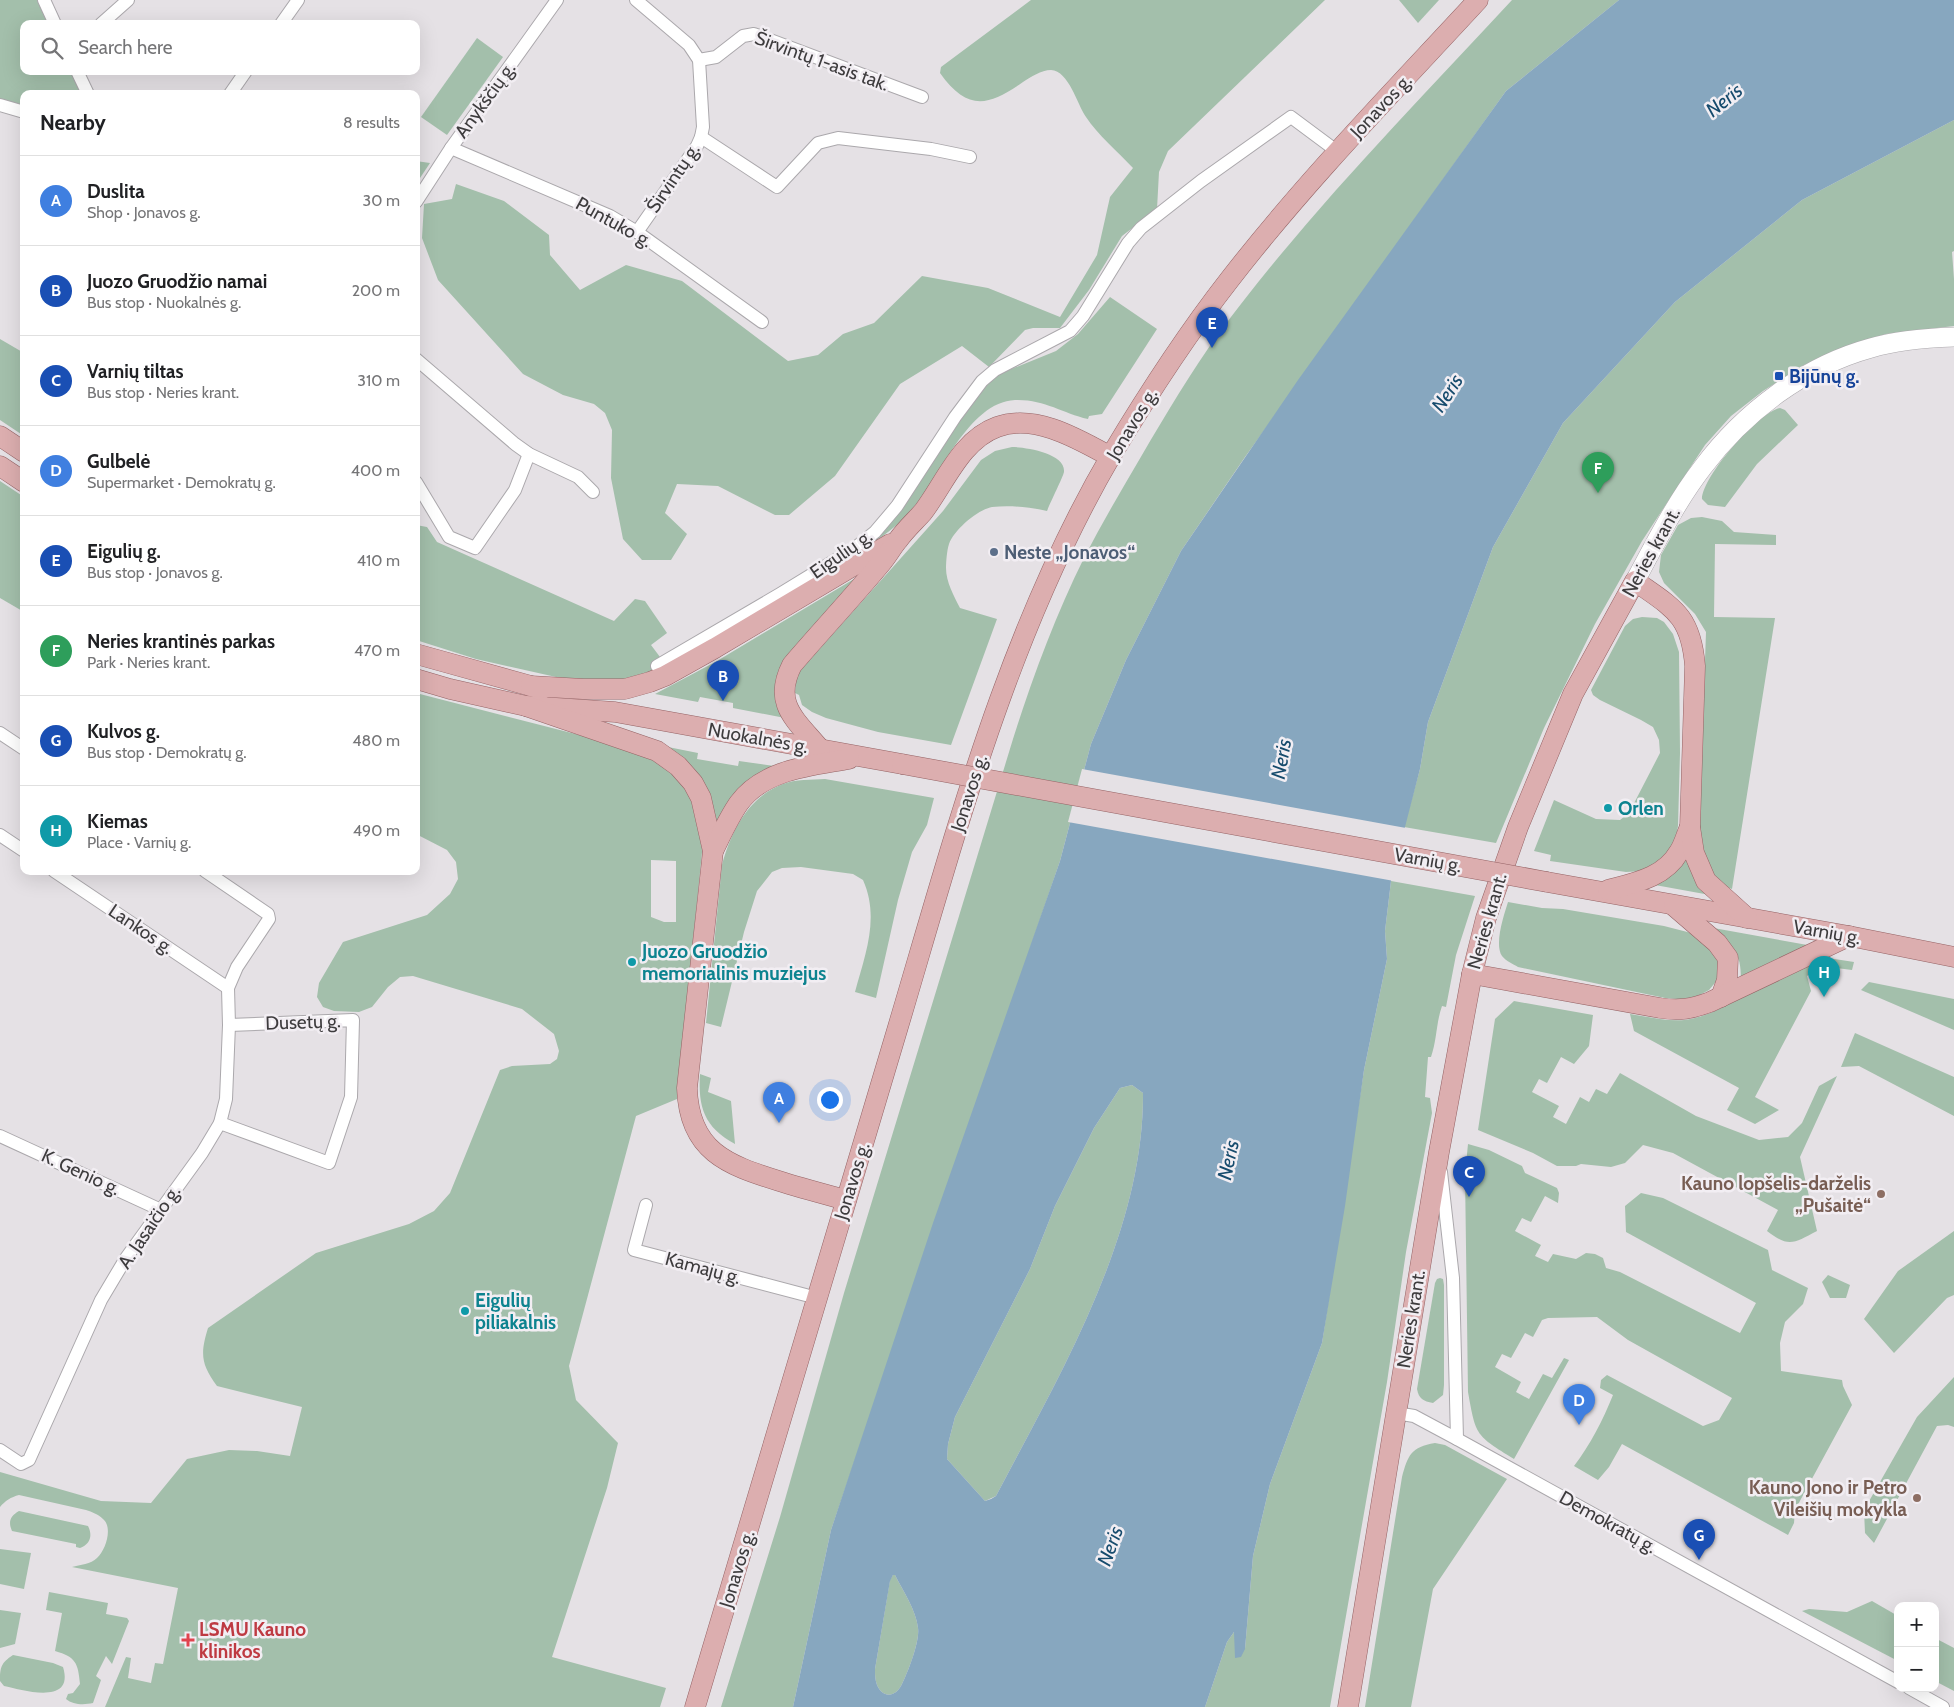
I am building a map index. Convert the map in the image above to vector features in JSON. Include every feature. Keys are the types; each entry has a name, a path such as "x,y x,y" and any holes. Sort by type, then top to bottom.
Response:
{"main road":[{"name":"Jonavos g.","path":"695,1707 917,960 993,717 1026,628 1065,544 1111,457 1160,377 1202,315 1260,241 1338,152 1478,0"},
{"name":"Neries krant.","path":"1348,1707 1439,1152 1472,974 1486,918 1518,827 1573,694 1672,514 1702,467 1726,438 1754,412 1801,379 1846,357 1870,348 1900,341 1954,337"},
{"path":"820,749 786,705 784,696 786,676 792,665 884,560 898,539 923,511 960,457 974,441 997,427 1013,424 1048,427 1082,441 1111,457"},
{"path":"0,436 20,449"},
{"path":"0,466 20,479"},
{"path":"531,686 625,689 665,676 712,642 898,539"},
{"path":"1635,581 1666,603 1680,616 1689,629 1694,647 1695,666 1690,827 1694,853 1706,880 1747,918"},
{"name":"Nuokalnės g.","path":"420,655 615,712"},
{"name":"Nuokalnės g.","path":"420,680 450,690 526,706 615,712 902,764"},
{"path":"526,706 657,751 678,766 693,783 701,798 713,851 687,1088 691,1118 707,1146 727,1162 761,1176 846,1200"},
{"path":"713,851 740,803 763,783 789,771 861,757"},
{"name":"Varnių g.","path":"902,764 1849,936 1954,957"},
{"path":"1602,892 1641,881 1657,874 1671,864 1680,852 1690,827"},
{"path":"1673,904 1711,937 1728,958 1727,980 1721,997"},
{"path":"1472,974 1677,1011 1690,1010 1849,936"}],"street":[{"path":"44,0 53,20"},
{"path":"106,20 128,0"},
{"path":"284,20 298,0"},
{"name":"Anykščių g.","path":"420,196 451,148 557,0"},
{"path":"636,0 690,45 699,60"},
{"name":"Širvintų 1-asis tak.","path":"699,60 716,58 743,36 754,34 922,97"},
{"name":"Širvintų g.","path":"637,232 697,146 701,137 703,127 699,60"},
{"path":"79,75 86,90"},
{"path":"233,90 243,75"},
{"path":"0,105 20,111"},
{"name":"Eigulių g.","path":"657,666 712,642 855,548 874,532 896,506 950,424 982,381 995,370 1070,331 1083,316 1128,243 1141,228 1178,199 1291,116 1338,152"},
{"path":"701,137 777,187 818,143 838,138 931,149 970,157"},
{"name":"Puntuko g.","path":"451,148 590,206 637,232 762,322"},
{"path":"420,362 515,444 529,454 578,477 593,492"},
{"path":"420,489 449,537 475,548 514,490 529,454"},
{"path":"0,733 20,746"},
{"path":"0,835 20,848"},
{"name":"Lankos g.","path":"60,875 228,988"},
{"path":"211,875 268,914 269,919 237,967 228,988"},
{"name":"A. Jasaičio g.","path":"0,1450 21,1464 29,1460 101,1300 126,1258 202,1153 220,1123 226,1099 229,1025 228,988"},
{"name":"Dusetų g.","path":"220,1123 329,1163 351,1097 353,1020 229,1025"},
{"name":"K. Genio g.","path":"0,1136 161,1210"},
{"path":"1439,1152 1453,1278 1457,1439"},
{"name":"Kamajų g.","path":"646,1205 634,1250 817,1298"},
{"name":"Demokratų g.","path":"1396,1413 1414,1416 1457,1439 1894,1680"},
{"path":"1916,1692 1943,1707"}],"green space":[{"path":"0,0 38,0 48,20 20,20 20,75 75,75 81,90 20,90 20,106 0,100"},
{"path":"1031,0 1325,0 1168,151 1159,172 1157,209 1122,236 1089,290 1060,328 1033,328 1025,330 989,367 962,346 900,384 835,476 789,515 775,515 718,486 677,484 665,513 687,534 671,560 642,560 623,539 611,478 612,430 605,413 594,404 563,395 523,374 438,280 422,238 424,204 452,199 456,184 504,201 549,235 550,255 580,290 626,265 682,281 788,361 818,355 843,334 874,323 922,276 988,288 1060,317 1097,255 1110,197 1133,168 1102,137 1083,111 1068,82 1057,72 1047,70 1040,72 999,96 978,101 959,94 940,73 941,67"},
{"path":"1399,0 1439,0 1418,23"},
{"path":"1512,0 1619,0 1506,91 1245,457 1181,551 1126,660 1091,744 1060,861 831,1530 793,1707 721,1707 780,1517 844,1293 1013,739 1045,647 1074,579 1105,519 1151,440 1219,333 1324,204"},
{"path":"477,38 503,57 447,135 421,117"},
{"path":"1954,120 1954,251 1952,252 1954,326 1886,334 1841,348 1804,365 1763,391 1731,416 1705,445 1642,541 1595,624 1544,728 1496,843 1404,827 1420,769 1428,722 1493,547 1563,423 1675,302 1802,200"},
{"path":"420,162 430,163 420,178"},
{"path":"1110,297 1157,329 1102,414 1089,416 1088,419 1044,404 1025,400 998,404 982,414 968,428 909,513 877,540 855,554 983,387 999,374 1056,351 1078,334"},
{"path":"0,339 20,351 20,433 0,420"},
{"path":"1780,408 1785,410 1798,425 1757,464 1725,507 1708,505 1702,499 1704,489 1721,462 1759,421 1770,412"},
{"path":"1012,447 1044,452 1059,460 1063,465 1064,472 1047,511 1013,506 986,509 973,516 961,527 949,544 946,573 960,608 997,619 951,745 878,732 826,718 802,705 799,695 795,693 796,681 800,671 943,511 981,460 995,451"},
{"path":"0,481 20,494 20,610 0,598"},
{"path":"1702,517 1722,521 1734,532 1776,535 1776,545 1715,544 1714,617 1775,618 1732,889 1721,885 1711,876 1699,835 1706,632 1695,614 1664,583 1659,572 1661,555 1678,525 1691,518"},
{"path":"420,526 427,527 437,542 614,621 635,599 645,601 667,633 651,645 669,669 623,683 574,681 476,659 420,641"},
{"path":"864,573 806,639 785,718 733,708 733,703 700,697 698,702 655,694 717,661"},
{"path":"1642,617 1657,618 1664,622 1673,634 1679,652 1680,753 1678,826 1675,843 1666,856 1644,871 1626,872 1550,861 1551,855 1534,851 1554,800 1596,819 1620,820 1629,813 1660,753 1659,740 1653,727 1600,700 1593,695 1591,690 1625,626 1633,619"},
{"path":"420,694 599,740 657,757 688,785 703,843 677,1099 636,1116 569,1366 576,1400 618,1443 607,1488 552,1657 666,1688 660,1707 105,1707 126,1657 131,1658 128,1678 151,1683 155,1663 163,1664 178,1588 72,1567 92,1562 103,1550 108,1527 103,1519 93,1512 86,1510 19,1495 8,1500 0,1507 0,1472 101,1501 151,1503 187,1459 229,1450 257,1451 290,1456 302,1407 217,1386 205,1365 204,1359 203,1352 208,1328 316,1253 409,1224 434,1211 450,1193 500,1070 512,1066 550,1064 557,1059 559,1051 554,1034 522,1009 413,976 400,977 388,987 372,1007 359,1012 334,1011 323,1007 317,997 319,983 343,942 427,915 450,894 458,879 456,862 447,850 420,836","holes":["651,860 676,861 676,922 664,922 651,917"]},
{"path":"668,747 698,753 697,759 738,766 739,761 774,766 715,834"},
{"path":"825,779 934,798 927,825 912,852 898,900 876,998 855,992 871,922 868,894 863,880 853,874 801,867 782,868 772,872 757,891 744,932 721,1027 706,1023 722,865 730,840 751,807 771,790 793,781"},
{"path":"1688,854 1710,895 1655,885"},
{"path":"1391,881 1475,896 1456,955 1446,1007 1442,1006 1433,1051 1431,1057 1428,1057 1425,1097 1430,1098 1432,1113 1406,1252 1387,1382 1330,1707 1205,1707 1227,1642 1234,1632 1245,1649 1253,1556 1270,1484 1322,1343 1364,1070 1387,959 1385,931"},
{"path":"1508,902 1664,926 1699,935 1721,960 1719,978 1709,990 1690,1000 1665,998 1518,967 1504,958 1500,951 1500,929"},
{"path":"1708,927 1813,946 1740,986 1741,974 1738,957 1730,946"},
{"path":"1828,958 1854,962 1852,970 1821,966 1807,976 1811,991 1755,1097 1779,1110 1755,1124 1727,1110 1739,1088 1634,1031 1630,1014 1671,1020 1695,1018 1729,1004 1793,967 1810,961"},
{"path":"1869,982 1954,999 1954,1030 1861,990"},
{"path":"1514,1001 1593,1015 1589,1046 1574,1064 1561,1057 1547,1083 1539,1079 1532,1092 1559,1106 1553,1117 1566,1124 1580,1097 1589,1102 1596,1089 1607,1094 1620,1073 1696,1116 1759,1140 1788,1137 1802,1123 1819,1086 1837,1076 1800,1157 1817,1231 1797,1241 1786,1242 1781,1240 1767,1231 1778,1210 1673,1153 1643,1145 1625,1163 1611,1167 1581,1164 1576,1166 1557,1166 1533,1153 1478,1130 1495,1019"},
{"path":"1855,1033 1954,1077 1954,1116 1859,1066 1841,1067"},
{"path":"700,1074 711,1078 708,1092 731,1101 735,1144 716,1131 705,1115 700,1096"},
{"path":"1132,1085 1143,1093 1140,1146 1129,1198 1114,1250 1094,1302 1046,1401 996,1496 985,1501 947,1459 948,1444 955,1417 1030,1269 1055,1206 1094,1128 1120,1088"},
{"path":"1468,1144 1489,1150 1522,1166 1525,1173 1557,1188 1559,1193 1558,1203 1545,1196 1531,1222 1522,1218 1515,1231 1541,1245 1535,1256 1548,1262 1553,1254 1576,1259 1586,1253 1595,1254 1603,1258 1606,1268 1620,1272 1740,1333 1756,1303 1626,1232 1625,1206 1641,1193 1663,1198 1768,1250 1772,1270 1808,1288 1803,1304 1785,1322 1780,1343 1781,1371 1842,1380 1852,1405 1795,1510 1794,1523 1788,1535 1622,1444 1609,1467 1598,1480 1574,1466 1596,1432 1613,1395 1600,1388 1601,1380 1607,1375 1703,1426 1719,1420 1732,1398 1628,1340 1597,1317 1548,1318 1542,1320 1533,1337 1525,1333 1511,1358 1502,1354 1495,1367 1521,1382 1516,1392 1529,1399 1543,1374 1552,1378 1564,1358 1569,1360 1514,1459 1492,1445 1480,1433 1473,1418 1468,1392 1465,1174"},
{"path":"1954,1231 1954,1295 1947,1298 1894,1353 1864,1319 1898,1271"},
{"path":"1828,1275 1850,1285 1846,1298 1830,1298 1822,1282"},
{"path":"1440,1278 1443,1279 1444,1285 1444,1385 1443,1395 1433,1403 1422,1399 1417,1389 1435,1283"},
{"path":"1954,1377 1954,1427 1948,1425 1937,1426 1874,1543 1865,1533 1864,1510 1917,1417"},
{"path":"1435,1443 1445,1445 1507,1479 1433,1589 1411,1707 1365,1707 1402,1477 1406,1463 1412,1453 1421,1447"},
{"path":"19,1511 88,1526 90,1539 80,1548 76,1547 76,1544 12,1531 11,1520"},
{"path":"0,1549 31,1553 24,1589 0,1584"},
{"path":"895,1575 912,1608 917,1621 918,1634 913,1656 902,1684 896,1692 889,1695 883,1693 877,1685 875,1669 890,1580"},
{"path":"49,1592 108,1603 106,1614 127,1618 129,1621 112,1664 106,1656 96,1676 101,1680 93,1703 79,1704 66,1699 68,1694 73,1693 80,1684 79,1677 75,1662 55,1651 62,1613 46,1610"},
{"path":"1872,1601 1894,1614 1894,1659 1802,1611 1809,1609 1847,1612"},
{"path":"0,1610 21,1613 15,1644 0,1648"},
{"path":"1939,1640 1954,1648 1954,1691 1939,1683"},
{"path":"13,1655 53,1663 63,1667 65,1679 61,1687 45,1693 4,1686 0,1681 1,1669 6,1660"}],"water":[{"name":"Neris","path":"1619,0 1954,0 1954,120 1802,200 1675,302 1563,423 1493,547 1428,722 1420,769 1391,881 1385,931 1387,959 1364,1070 1345,1206 1322,1343 1270,1484 1253,1556 1245,1649 1241,1657 1235,1658 1234,1632 1227,1642 1205,1707 793,1707 831,1530 933,1223 1060,861 1091,744 1126,660 1181,551 1298,380 1506,91","holes":["1132,1085 1143,1093 1140,1146 1129,1198 1114,1250 1094,1302 1046,1401 996,1496 985,1501 947,1459 948,1444 955,1417 1030,1269 1055,1206 1094,1128 1120,1088","893,1575 895,1575 912,1608 917,1621 918,1634 913,1656 902,1684 896,1692 889,1695 883,1693 877,1685 875,1669 890,1581"]}],"pier":[{"path":"1082,769 1406,828 1394,881 1068,822"}],"place":[{"name":"Eigulių g.","path":"1212,348"},
{"name":"Bijūnų g.","path":"1779,376"},
{"name":"Neries krantinės parkas","path":"1598,493"},
{"name":"Neste „Jonavos“","path":"994,552"},
{"name":"Juozo Gruodžio namai","path":"723,701"},
{"name":"Orlen","path":"1608,808"},
{"name":"Juozo Gruodžio memorialinis muziejus","path":"632,962"},
{"name":"Kiemas","path":"1824,997"},
{"name":"Duslita","path":"779,1123"},
{"name":"Kauno lopšelis-darželis „Pušaitė“","path":"1881,1194"},
{"name":"Varnių tiltas","path":"1469,1197"},
{"name":"Eigulių piliakalnis","path":"465,1311"},
{"name":"Gulbelė","path":"1579,1425"},
{"name":"Kauno Jono ir Petro Vileišių mokykla","path":"1917,1498"},
{"name":"Kulvos g.","path":"1699,1560"},
{"name":"LSMU Kauno klinikos","path":"188,1640"}]}
